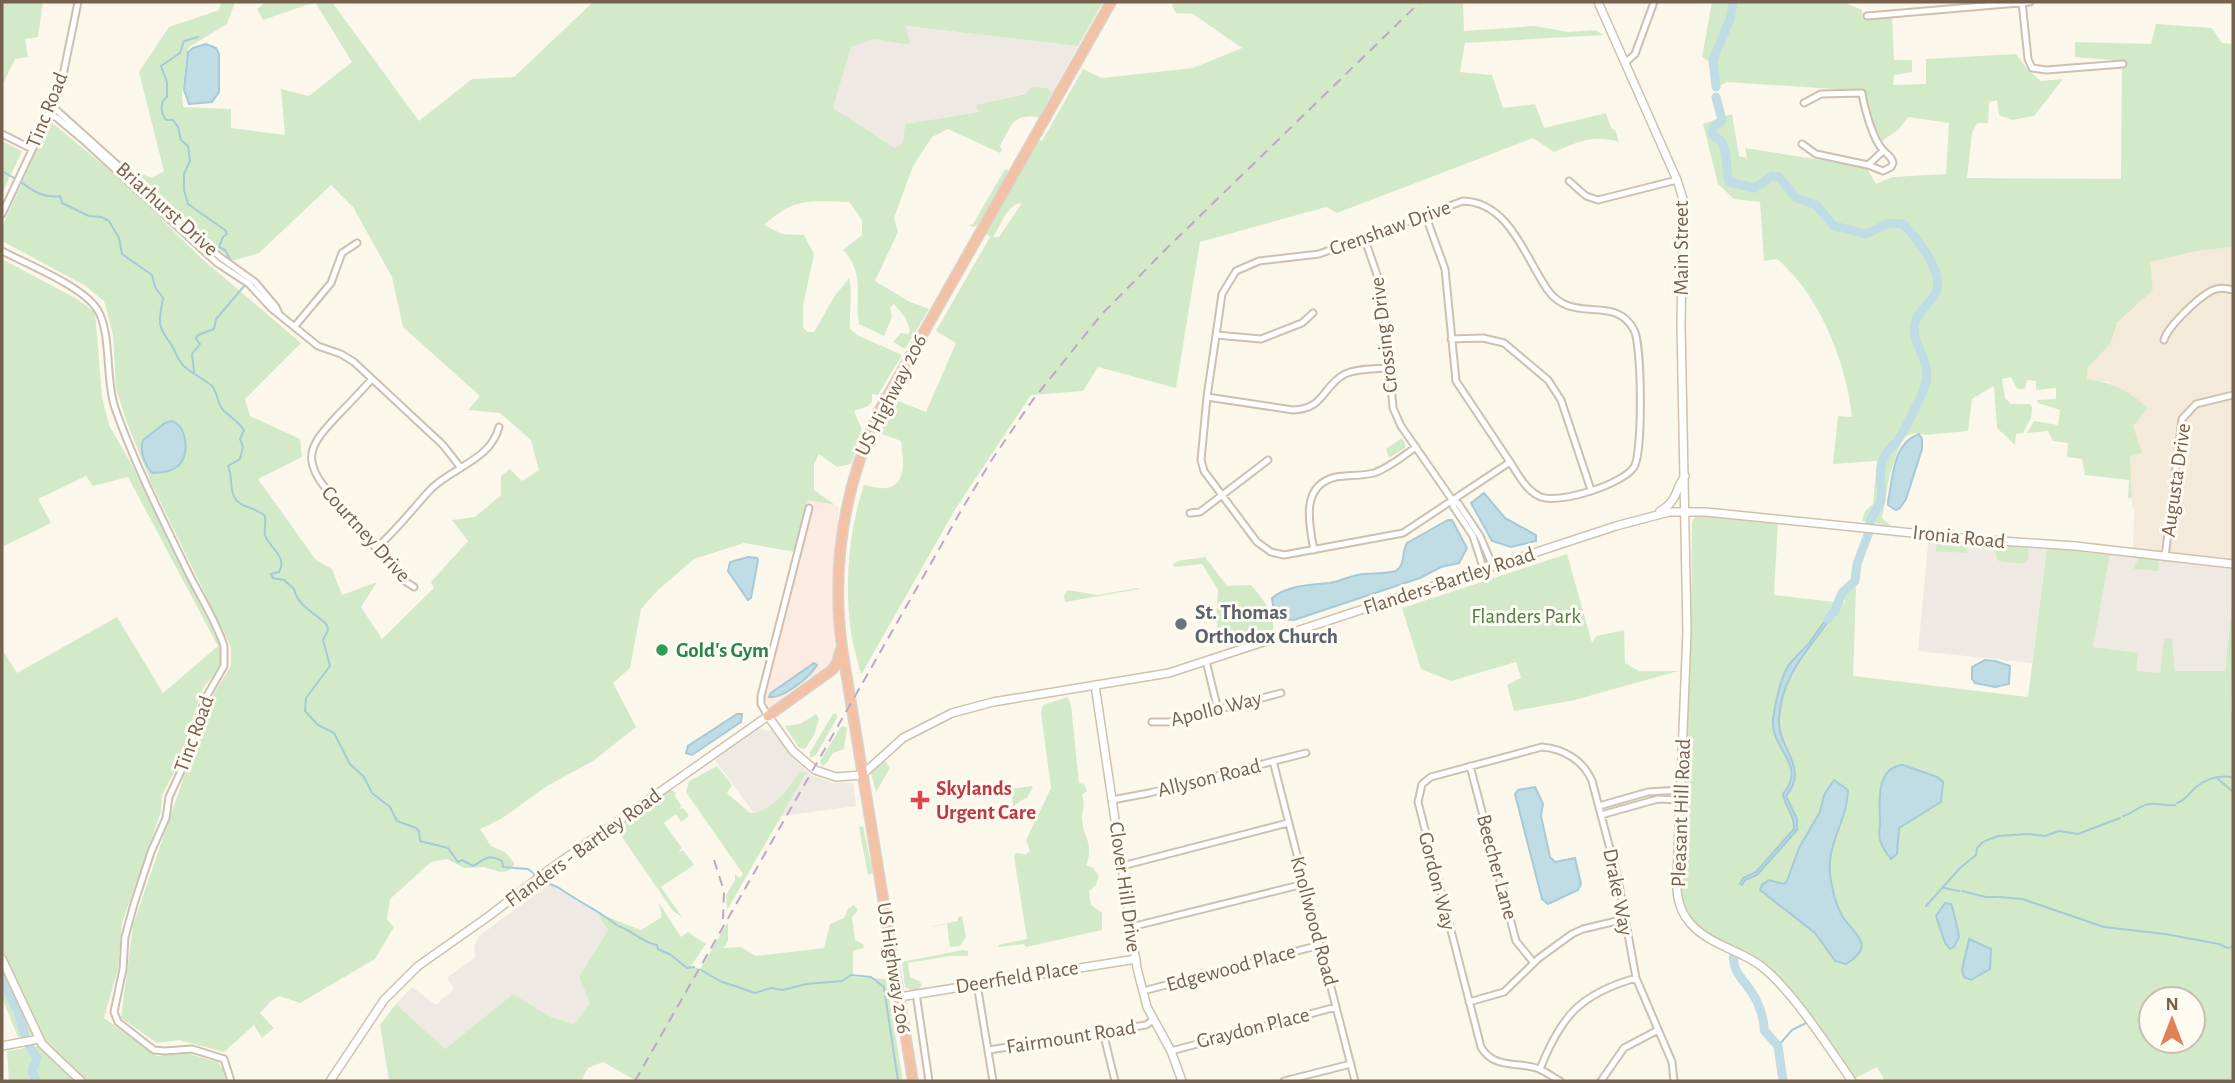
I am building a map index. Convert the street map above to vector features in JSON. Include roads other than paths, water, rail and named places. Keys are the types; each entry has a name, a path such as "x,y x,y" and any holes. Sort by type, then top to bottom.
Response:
{"highway":[{"name":"US Highway 206","path":"913,1081 842,648 838,610 839,546 850,488 867,435 893,384 1111,2"},
{"path":"768,716 832,670 842,648"}],"street":[{"name":"Tinc Road","path":"2,214 64,77 78,2"},
{"name":"Main Street","path":"1598,2 1677,180 1683,206 1681,306 1686,510"},
{"path":"1625,63 1633,58 1637,51 1654,2"},
{"path":"1945,2 1945,9"},
{"path":"2022,2 2028,59 2032,68 2046,70 2123,64"},
{"path":"1867,16 2030,2"},
{"path":"1802,144 1822,156 1868,164 1882,171 1893,163 1892,158 1883,151 1867,114 1862,93 1821,94 1804,103"},
{"name":"Briarhurst Drive","path":"52,106 220,257 254,282 279,314"},
{"name":"Briarhurst Drive","path":"49,114 57,118 217,263 249,284 271,309 318,346 346,357 372,379 443,445 461,468"},
{"path":"2,134 32,149"},
{"path":"1868,164 1883,151"},
{"path":"1569,181 1588,197 1598,200 1677,180"},
{"name":"Crenshaw Drive","path":"1463,201 1491,208 1503,219 1555,299 1578,310 1615,312 1625,318 1634,331 1639,358 1638,460 1622,479 1559,499 1541,497 1528,488 1510,462 1404,533 1284,555 1268,550 1257,542 1204,471 1200,460 1222,294 1231,277 1241,268 1259,261 1319,254 1425,214 1463,201"},
{"path":"1425,214 1445,269 1453,371 1458,386 1510,462"},
{"name":"Crossing Drive","path":"1364,237 1383,292 1393,408 1399,422 1480,536 1491,562 1488,568"},
{"path":"295,326 331,283 342,253 357,243"},
{"name":"Tinc Road","path":"2,251 60,280 98,309 103,327 110,392 115,408 149,492 224,646 224,666 205,699 183,769 169,797 166,818 150,852 134,904 125,937 123,969 114,1012 118,1022 154,1050 188,1049 224,1059 232,1081"},
{"path":"2164,340 2172,327 2209,292 2222,288 2233,290"},
{"path":"1216,335 1250,339 1267,337 1302,323 1313,313"},
{"path":"1451,340 1487,338 1504,343 1548,380 1561,400 1591,490"},
{"path":"1207,397 1293,410 1304,409 1320,401 1344,374 1388,368"},
{"name":"Courtney Drive","path":"372,379 317,439 311,459 317,478 403,580 414,587"},
{"name":"Augusta Drive","path":"2165,557 2182,419 2196,404 2233,394"},
{"path":"376,548 431,489 486,450 497,436 499,427"},
{"path":"1314,550 1307,510 1312,495 1334,478 1382,470 1416,447"},
{"path":"1190,513 1200,512 1268,460"},
{"path":"1653,514 1673,501 1685,476"},
{"path":"809,508 761,704 793,751 815,770 836,777 862,775"},
{"name":"Ironia Road","path":"1686,510 2233,565"},
{"name":"Flanders-Bartley Road","path":"862,775 903,738 947,715 993,702 1160,675 1653,514 1686,510"},
{"name":"Pleasant Hill Road","path":"1686,510 1687,632 1676,888 1683,913 1702,934 1749,958 1767,971 1803,1014 1852,1081"},
{"path":"1206,661 1218,710"},
{"name":"Clover Hill Drive","path":"1095,685 1143,992 1182,1081"},
{"name":"Apollo Way","path":"1152,722 1169,722 1281,693"},
{"name":"Flanders - Bartley Road","path":"330,1081 384,1000 418,966 768,716"},
{"name":"Gordon Way","path":"1560,1081 1540,1069 1497,1062 1484,1052 1419,810 1418,795 1422,784 1431,777 1542,747 1556,749 1574,758"},
{"name":"Allyson Road","path":"1112,800 1306,752"},
{"name":"Drake Way","path":"1574,758 1589,774 1599,806 1618,879 1636,978 1672,1062 1674,1081"},
{"name":"Knollwood Road","path":"1273,761 1355,1081"},
{"name":"Beecher Lane","path":"1470,766 1516,941 1534,963"},
{"path":"1599,806 1653,792 1681,790"},
{"path":"1601,815 1658,799 1680,800"},
{"path":"1122,866 1288,823"},
{"path":"1131,927 1304,884"},
{"path":"1469,1002 1504,992 1557,943 1572,934 1625,919"},
{"name":"Edgewood Place","path":"1143,992 1320,945"},
{"path":"2,959 36,1041 81,1081"},
{"name":"Deerfield Place","path":"899,997 1136,959"},
{"path":"1540,1069 1557,1029 1576,1006 1600,990 1636,978"},
{"path":"977,984 993,1081"},
{"path":"916,993 929,1081"},
{"name":"Graydon Place","path":"1171,1051 1336,1007"},
{"name":"Fairmount Road","path":"989,1050 1103,1032 1146,1024 1153,1020"},
{"path":"1601,1081 1624,1048 1658,1030"},
{"path":"1103,1032 1115,1081"},
{"path":"6,1046 36,1041"},
{"path":"1284,1081 1350,1064"}],"water":[{"path":"206,44 216,48 219,54 219,92 212,102 189,104 184,90 188,52"},
{"path":"172,421 184,434 185,454 179,465 170,471 152,473 143,458 143,440 165,423"},
{"path":"1919,434 1922,449 1906,499 1896,510 1888,505 1895,463 1903,445"},
{"path":"1484,493 1505,518 1536,535 1536,541 1511,547 1492,541 1471,503"},
{"path":"1452,520 1467,548 1459,563 1294,620 1279,619 1274,612 1272,598 1285,590 1359,575 1396,571 1401,565 1407,543"},
{"path":"748,557 758,560 751,598 748,600 728,571 730,562"},
{"path":"1832,612 1835,612 1798,662 1785,689 1781,705 1780,731 1795,776 1793,786 1786,796 1797,819 1797,830 1757,875 1745,880 1742,885 1740,884 1743,878 1756,872 1794,829 1783,794 1792,774 1774,730 1775,708 1787,668"},
{"path":"1985,660 2010,666 2009,684 1995,687 1975,683 1972,679 1972,667"},
{"path":"814,663 817,665 814,670 796,686 781,695 769,697 771,693"},
{"path":"737,714 742,714 741,722 692,755 686,753 688,746"},
{"path":"1903,765 1937,777 1943,782 1941,802 1899,828 1897,854 1891,859 1879,837 1881,785 1888,771"},
{"path":"1834,780 1848,790 1847,803 1830,859 1832,886 1839,910 1858,935 1862,946 1855,958 1846,964 1835,961 1815,933 1760,890 1769,880 1784,884 1787,881 1799,848 1820,812 1824,795"},
{"path":"1535,787 1543,804 1541,816 1550,857 1555,862 1575,858 1581,884 1578,890 1548,904 1542,899 1515,794 1518,790"},
{"path":"1945,903 1952,906 1959,937 1950,949 1945,943 1936,916"},
{"path":"1969,939 1991,949 1990,969 1971,980 1964,977 1962,970"}],"waterway":[{"path":"1716,87 1713,60 1730,19 1733,2"},
{"path":"198,37 184,41 180,53 161,66 167,82 167,97 162,111 166,120 173,120 181,140 188,146 190,161 184,174 184,190 188,204 225,230 227,234 219,247 225,250 231,261"},
{"path":"1716,97 1722,120 1712,133 1723,145 1729,182 1755,188 1772,176 1779,177 1795,197 1816,205 1834,226 1866,234 1889,223 1903,224 1922,246 1933,266 1938,284 1936,292 1919,315 1914,330 1927,379 1903,431 1884,458 1881,468 1881,500 1870,523"},
{"path":"2,171 14,178"},
{"path":"21,182 39,194 60,196 62,203 89,216 109,221 119,238 122,254 152,275 155,287 163,298 161,327 180,362 212,386 224,411 244,430 240,439 243,447 240,459 228,466 235,499 265,516 265,535 281,561 279,572 271,574 273,578 284,580 294,589 303,605 327,625 328,630 323,640 330,666 306,698 305,711 318,725 334,733 350,764 364,777 372,793 390,807 397,821 416,828 420,841 448,848 458,862 462,860 473,866 486,858 493,858 502,861 503,867 528,869 537,876"},
{"path":"194,372 192,354 200,344 196,339 198,335 214,329 216,319 245,285"},
{"path":"1828,619 1842,593 1855,581 1857,564 1869,532"},
{"path":"2177,803 2208,780 2233,777"},
{"path":"2217,778 2232,791"},
{"path":"2123,816 2146,805 2175,805"},
{"path":"1985,841 1998,836 2045,836 2059,831 2078,834 2120,818"},
{"path":"1926,906 1960,868 1976,855 1977,848 1983,842"},
{"path":"542,880 560,888 618,926 657,945 658,949 671,955 687,968 694,967"},
{"path":"1944,888 1959,891"},
{"path":"1962,891 1997,897"},
{"path":"1999,897 2022,899 2104,927 2165,934 2219,944 2227,948 2233,947"},
{"path":"1734,954 1734,966 1757,1001 1764,1030 1778,1046 1783,1081"},
{"path":"701,970 720,981 755,993 771,988 783,990 806,984 842,981 851,975 871,977 884,987 898,1081"},
{"path":"2,977 18,1012 26,1039"},
{"path":"1778,1046 1792,1030 1806,1023"},
{"path":"29,1046 37,1058 32,1071 36,1081"}],"railway":[{"path":"635,1081 962,509 1032,401 1101,315 1420,2"},
{"path":"714,860 724,891 723,919"}],"place":[{"name":"St. Thomas Orthodox Church","path":"1181,624"},
{"name":"Gold's Gym","path":"662,650"},
{"name":"Skylands Urgent Care","path":"920,800"}],"park label":[{"name":"Flanders Park","path":"1526,616"}]}
